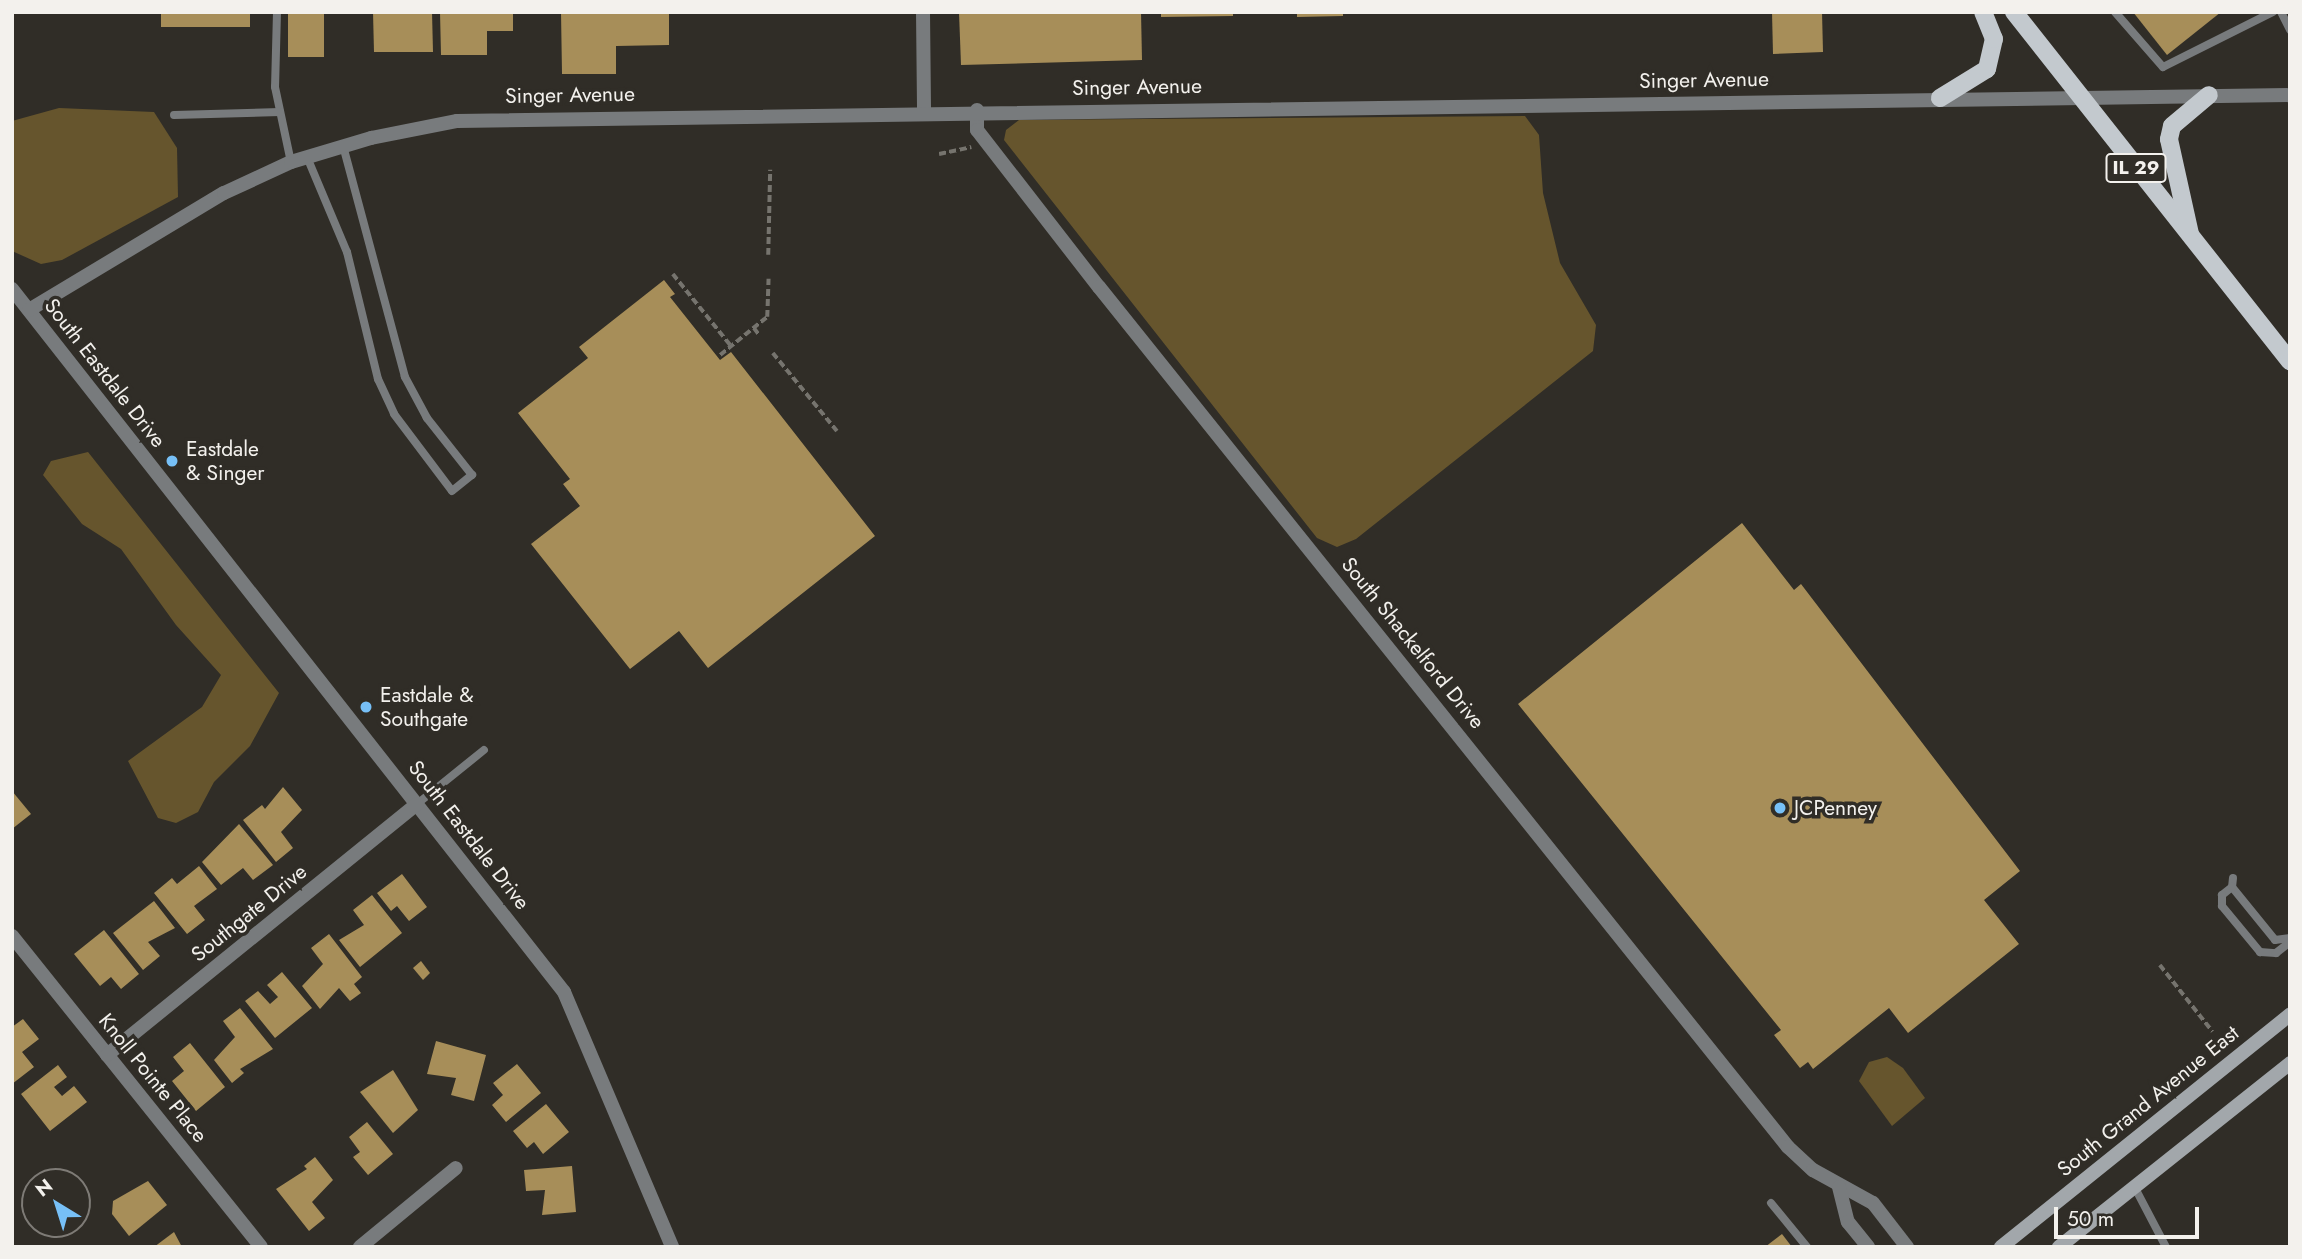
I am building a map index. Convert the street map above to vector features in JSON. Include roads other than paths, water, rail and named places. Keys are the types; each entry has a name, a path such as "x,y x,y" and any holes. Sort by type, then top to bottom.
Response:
{"main road":[{"path":"1940,98 1987,69 1994,38 1983,12"},
{"name":"IL 29","path":"2014,12 2192,241 2290,361"},
{"path":"2192,241 2169,139 2172,126 2209,95"},
{"name":"South Grand Avenue East","path":"2001,1247 2290,1015"},
{"path":"2059,1247 2290,1063"}],"street":[{"path":"923,12 924,112"},
{"name":"Singer Avenue","path":"29,310 224,193 291,162 409,129 512,116 2079,94 2290,94"},
{"name":"South Shackelford Drive","path":"977,110 977,131 1735,1082 1800,1160 1839,1187 1873,1203 1907,1247"},
{"name":"South Eastdale Drive","path":"12,289 564,992 672,1247"},
{"name":"Southgate Drive","path":"107,1055 417,804"},
{"name":"Knoll Pointe Place","path":"12,936 261,1247"},
{"path":"360,1247 456,1168"},
{"path":"1839,1187 1848,1222 1868,1247"}],"lane":[{"path":"277,12 275,87 291,162"},
{"path":"2115,12 2163,67 2273,12"},
{"path":"2281,12 2290,30"},
{"path":"174,115 280,112"},
{"path":"307,157 347,253 378,379 394,414 452,491 472,475 427,418 405,377 344,145"},
{"path":"417,804 484,750"},
{"path":"2232,883 2275,940 2290,940 2276,953 2260,952 2224,908 2222,895 2232,883"},
{"path":"2213,912 2224,908"},
{"path":"2134,1186 2166,1247"},
{"path":"1771,1203 1807,1247"}],"place":[{"name":"Eastdale & Singer","path":"172,461"},
{"name":"Eastdale & Southgate","path":"366,707"},
{"name":"JCPenney","path":"1780,808"}]}
